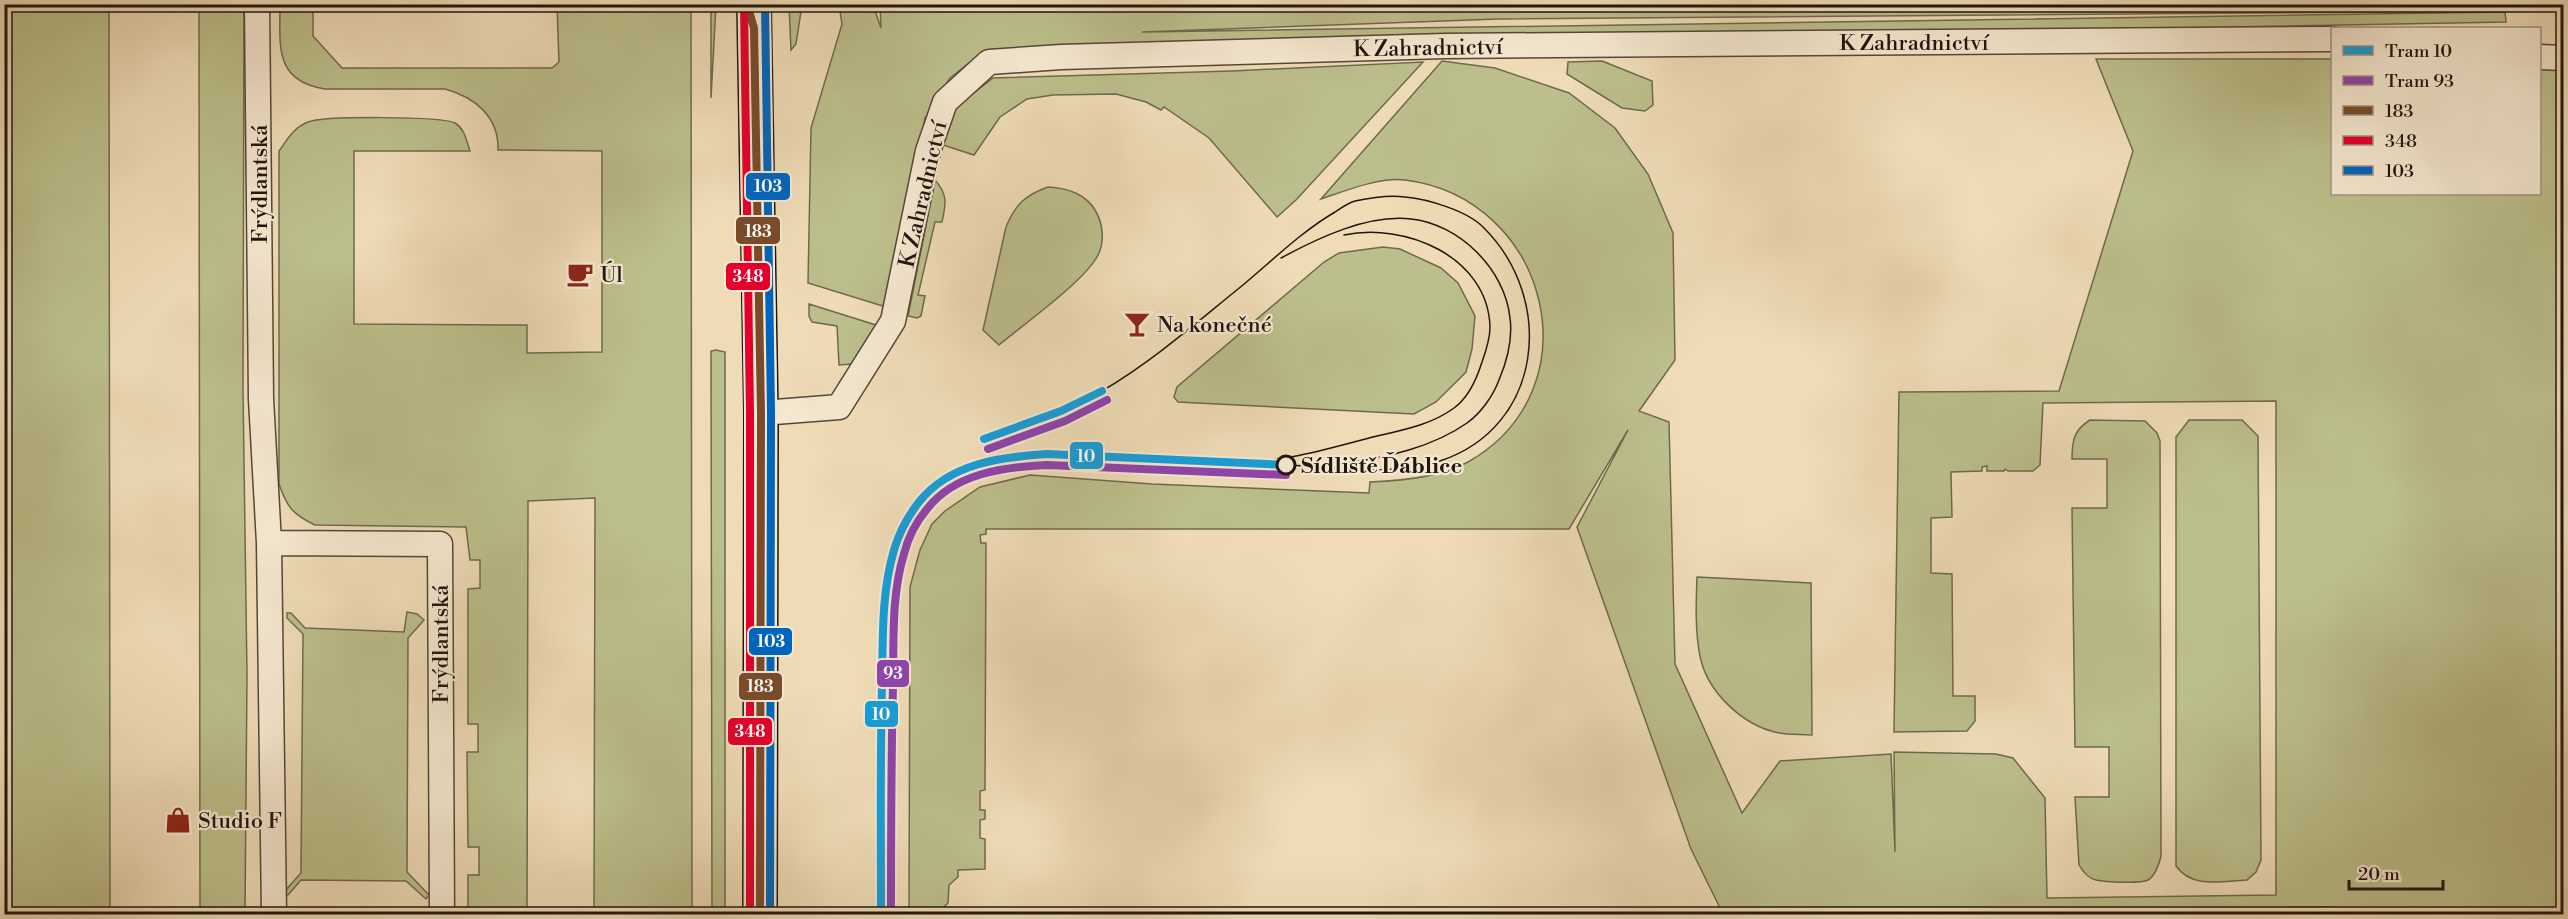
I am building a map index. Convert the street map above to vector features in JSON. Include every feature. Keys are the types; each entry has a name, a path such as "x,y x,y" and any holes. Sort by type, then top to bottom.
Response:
{"main road":[{"path":"754,4 760,413 760,915"}],"street":[{"name":"Frýdlantská","path":"257,4 261,399 269,543 274,915"},
{"name":"K Zahradnictví","path":"760,413 839,407 893,321 928,151 945,102 989,62 1072,56 1445,46 2331,39"},
{"path":"2541,57 2564,58"},
{"name":"Frýdlantská","path":"269,543 440,544 442,915"}],"green space":[{"path":"5,4 109,5 110,914 5,914"},
{"path":"880,4 2510,5 2509,11 1498,19 1142,32 2505,12 2506,22 1001,49 969,63 950,78 925,118 886,307 808,283 811,128 842,24 839,5 873,5 881,28"},
{"path":"199,5 244,5 243,390 247,675 245,914 200,914"},
{"path":"280,5 313,5 313,36 342,68 552,68 559,62 557,5 691,5 692,914 594,914 595,498 528,501 527,914 468,914 468,875 479,875 479,847 468,847 467,752 478,752 478,724 468,724 468,589 480,588 480,560 470,560 466,527 315,525 291,509 279,484 279,151 295,130 303,124 318,120 357,118 428,119 458,125 465,135 470,151 354,151 354,324 527,325 527,353 602,352 602,151 498,150 497,138 490,118 466,97 445,89 325,89 308,85 288,70 283,59"},
{"path":"710,5 716,5 711,98 711,14"},
{"path":"789,5 802,5 796,44 791,50"},
{"path":"2096,59 2331,59 2331,195 2541,195 2541,67 2563,69 2563,914 2332,914 2331,907 2004,911 2003,914 1723,914 1691,849 1577,527 1628,430 1569,529 986,529 986,534 980,535 981,543 986,543 985,790 980,791 980,810 985,810 985,819 980,820 980,838 985,839 985,869 958,870 958,877 949,885 948,903 937,914 909,914 910,587 920,550 932,524 945,511 980,487 1030,475 1152,484 1369,493 1370,482 1420,477 1446,471 1468,462 1508,430 1533,390 1543,345 1539,300 1522,258 1494,221 1454,194 1405,180 1373,183 1321,199 1442,61 1495,68 1569,93 1615,128 1648,174 1673,233 1675,360 1639,411 1669,422 1675,664 1742,813 1780,761 1891,754 1895,852 1894,752 1996,754 2013,758 2045,798 2047,898 2276,895 2276,401 2043,403 2040,465 2033,471 2005,469 2004,471 1987,471 1987,466 1982,467 1982,471 1951,472 1952,517 1931,518 1931,573 1952,574 1953,696 1975,696 1975,721 1967,731 1894,732 1899,392 2059,391 2133,151"},
{"path":"1602,61 1652,81 1653,105 1645,111 1622,108 1567,74 1568,62"},
{"path":"1423,62 1296,200 1277,217 1209,138 1164,107 1161,110 1146,102 1116,94 1053,95 1027,99 1000,117 974,155 943,145 956,107 993,78 1232,71"},
{"path":"935,180 944,195 944,210 942,222 935,222 918,295 925,296 921,316 917,318 908,316"},
{"path":"1048,187 1075,192 1091,204 1098,215 1101,226 1100,250 1081,277 999,345 983,330 1006,227 1013,213 1027,197"},
{"path":"1383,247 1400,249 1441,268 1458,283 1475,316 1472,349 1466,372 1436,402 1414,414 1178,402 1174,397 1177,387 1324,262 1339,253"},
{"path":"809,304 879,326 852,364 839,365 837,326 812,322 809,316"},
{"path":"711,351 725,352 725,914 712,914"},
{"path":"2090,420 2145,421 2157,433 2160,441 2161,856 2153,876 2148,880 2138,882 2096,880 2086,874 2079,865 2075,797 2109,797 2109,747 2075,747 2072,508 2107,508 2107,459 2072,459 2075,436 2080,428"},
{"path":"2189,420 2242,420 2258,436 2261,860 2256,872 2247,880 2199,881 2190,878 2176,866 2176,437"},
{"path":"1697,577 1811,583 1812,735 1783,734 1752,723 1729,705 1710,682 1698,646"},
{"path":"407,612 417,614 424,620 408,638 407,872 429,895 426,899 406,881 301,880 288,895 285,895 284,892 301,873 303,634 287,618 287,613 291,613 305,628 404,632"}],"tram line":[{"path":"1102,391 1157,354 1299,237 1350,203 1399,196 1414,198 1458,211 1477,222 1507,257 1522,290 1529,324 1528,359 1518,391 1500,420 1474,444 1440,461 1422,466 1364,470 1286,465"},
{"path":"1281,258 1344,229 1378,220 1411,219 1446,230 1477,252 1489,266 1506,300 1511,326 1507,358 1493,392 1477,414 1454,431 1425,445 1378,458 1347,463"},
{"path":"1236,463 1303,455 1424,424 1459,404 1475,381 1486,349 1490,327 1486,302 1475,281 1459,263 1439,250 1416,240 1392,234 1367,232 1344,235"},
{"name":"10","path":"984,439 1061,411 1102,391"},
{"name":"93","path":"988,449 1065,421 1107,400"},
{"name":"10","path":"881,914 881,743 885,601 896,544 904,525 919,502 946,478 961,470 994,460 1030,455 1286,465"},
{"name":"93","path":"891,914 895,603 900,570 910,536 927,509 938,497 966,480 998,470 1031,466 1286,475"}],"transit line":[{"name":"348","path":"744,4 750,413 750,914"},
{"name":"183","path":"747,4 754,28 761,413 760,914"},
{"name":"103","path":"765,4 771,413 770,914"}],"place":[{"name":"Úl","path":"580,274"},
{"name":"Na konečné","path":"1137,324"},
{"name":"Sídliště Ďáblice","path":"1286,465"},
{"name":"Studio F","path":"178,820"}]}
